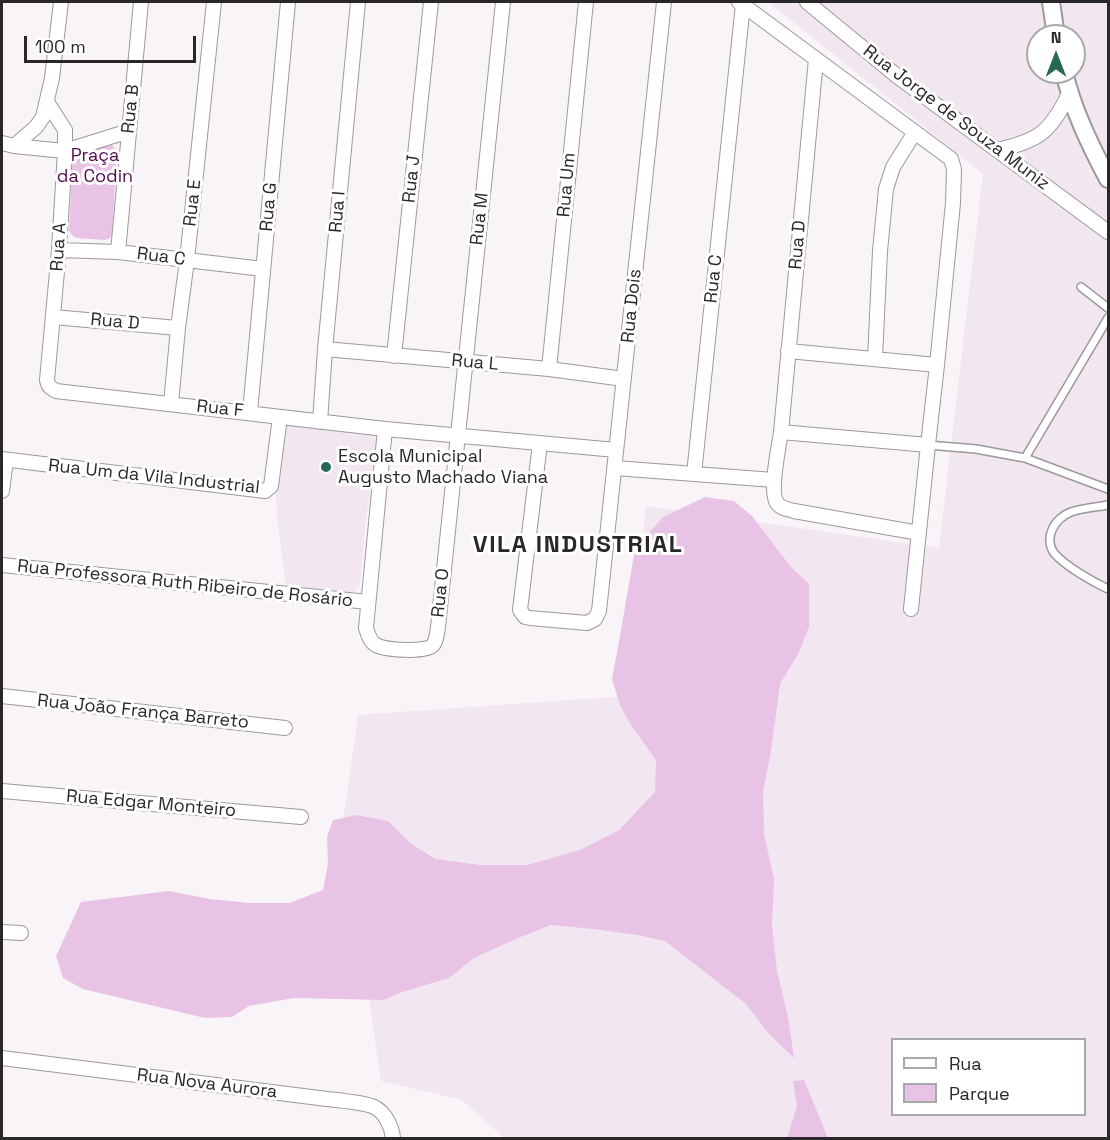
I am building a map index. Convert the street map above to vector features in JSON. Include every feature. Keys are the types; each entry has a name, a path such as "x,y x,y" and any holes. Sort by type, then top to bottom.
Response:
{"street":[{"path":"8,144 40,122 52,78 60,2"},
{"name":"Rua B","path":"118,252 141,2"},
{"name":"Rua E","path":"171,404 214,2"},
{"name":"Rua G","path":"250,412 288,2"},
{"name":"Rua I","path":"320,422 358,2"},
{"name":"Rua J","path":"394,356 430,2"},
{"name":"Rua M","path":"458,436 503,2"},
{"name":"Rua Um","path":"549,369 586,2"},
{"name":"Rua Dois","path":"540,443 520,610 525,617 530,618 587,623 596,619 599,611 664,2"},
{"name":"Rua Jorge de Souza Muniz","path":"807,2 897,76 1108,232"},
{"path":"1051,2 1054,24"},
{"path":"741,3 951,159 954,169 937,365 911,609"},
{"name":"Rua C","path":"694,474 741,3"},
{"name":"Rua D","path":"774,480 781,432 816,59"},
{"path":"1067,84 1087,137 1108,179"},
{"path":"997,150 1035,139 1058,116 1069,94"},
{"name":"Rua A","path":"47,102 65,130 59,250 47,380 48,385 56,391"},
{"path":"8,144 65,151 129,131"},
{"path":"875,359 880,251 886,189 893,167 915,132"},
{"name":"Rua C","path":"59,250 118,252 263,269"},
{"name":"Rua D","path":"53,317 178,328"},
{"name":"Rua L","path":"325,349 549,369 624,379"},
{"path":"788,351 937,365"},
{"name":"Rua F","path":"56,391 385,429 616,450"},
{"name":"Rua Um da Vila Industrial","path":"4,460 266,491 271,486 280,417"},
{"path":"368,602 385,429"},
{"path":"781,432 928,445"},
{"name":"Rua O","path":"368,602 366,628 368,635 377,646 420,650 429,648 437,638 458,436"},
{"path":"2,491 4,460"},
{"path":"615,468 774,480 775,499 782,507 919,533"},
{"name":"Rua Professora Ruth Ribeiro de Rosário","path":"2,565 368,602"},
{"name":"Rua João França Barreto","path":"2,696 285,728"},
{"name":"Rua Edgar Monteiro","path":"2,790 301,817"},
{"path":"2,932 21,933"},
{"name":"Rua Nova Aurora","path":"2,1058 374,1107 385,1116 393,1138"}],"lane":[{"path":"1081,287 1108,308"},
{"path":"1024,458 1108,318"},
{"path":"928,445 976,449 1024,458 1108,489"},
{"path":"1108,505 1072,511 1062,516 1050,535 1050,544 1054,552 1075,570 1108,589"}],"shaded area":[{"path":"768,2 1108,2 1108,1138 504,1138 462,1100 381,1081 343,822 358,715 626,696 646,506 939,548 983,174"},
{"name":"Escola Municipal Augusto Machado Viana","path":"286,424 375,436 360,585 354,592 286,586 276,493"}],"green space":[{"name":"Praça da Codin","path":"87,143 112,145 117,151 112,235 105,240 77,238 69,231 73,150"},
{"path":"705,497 734,501 752,516 790,566 809,584 809,627 798,654 780,684 763,792 764,834 774,879 772,925 777,971 788,1017 794,1058 769,1034 746,1004 665,941 593,929 551,925 474,958 449,978 402,992 384,1000 294,998 249,1006 232,1017 205,1018 83,989 63,978 56,956 81,902 169,891 210,899 250,903 289,903 323,890 328,864 327,837 333,820 356,815 388,821 410,843 435,859 480,865 527,865 580,850 619,830 655,792 656,760 629,722 620,705 612,679 635,549 663,517"},
{"path":"804,1080 828,1138 787,1138 797,1106 793,1081"}],"place":[{"name":"Escola Municipal Augusto Machado Viana","path":"326,467"}],"district":[{"name":"VILA INDUSTRIAL","path":"578,545"}]}
